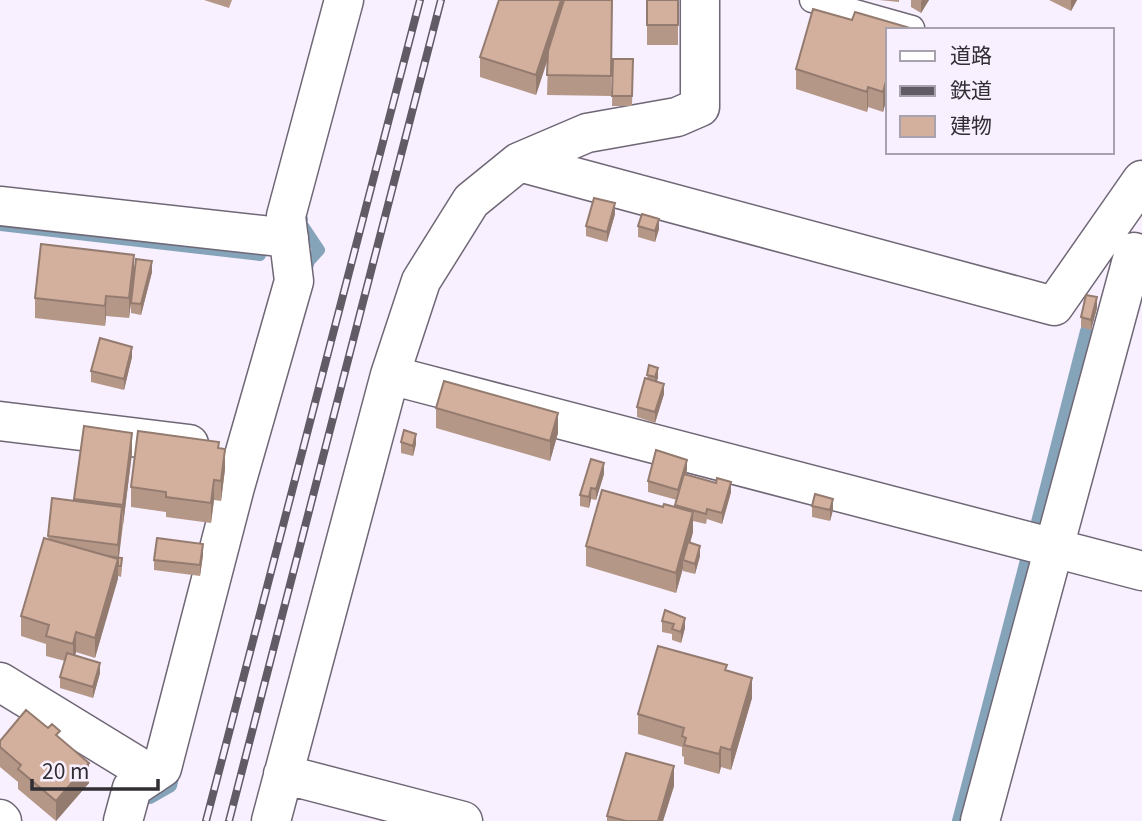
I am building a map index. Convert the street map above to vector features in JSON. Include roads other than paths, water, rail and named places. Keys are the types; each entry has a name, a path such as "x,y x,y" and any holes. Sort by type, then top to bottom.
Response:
{"street":[{"path":"123,821 132,788 162,768 245,451 294,281 286,216 344,0"},
{"path":"271,821 390,375 421,281 471,201 519,162 587,132 677,117 700,107 700,0"},
{"path":"519,162 1054,306 1125,249"},
{"path":"981,821 1054,547 1142,180"},
{"path":"0,206 289,238"},
{"path":"390,375 1142,571"},
{"path":"0,421 245,451"},
{"path":"0,682 152,775"},
{"path":"284,774 463,821"}],"lane":[{"path":"811,0 912,28"}],"waterway":[{"path":"302,219 301,223 319,250 309,261 305,274"},
{"path":"0,225 260,255"},
{"path":"1036,526 1086,331"},
{"path":"958,821 1026,560"},
{"path":"150,798 171,786 175,769"}],"railway":[{"path":"206,821 420,0"},
{"path":"229,821 441,0"}]}
